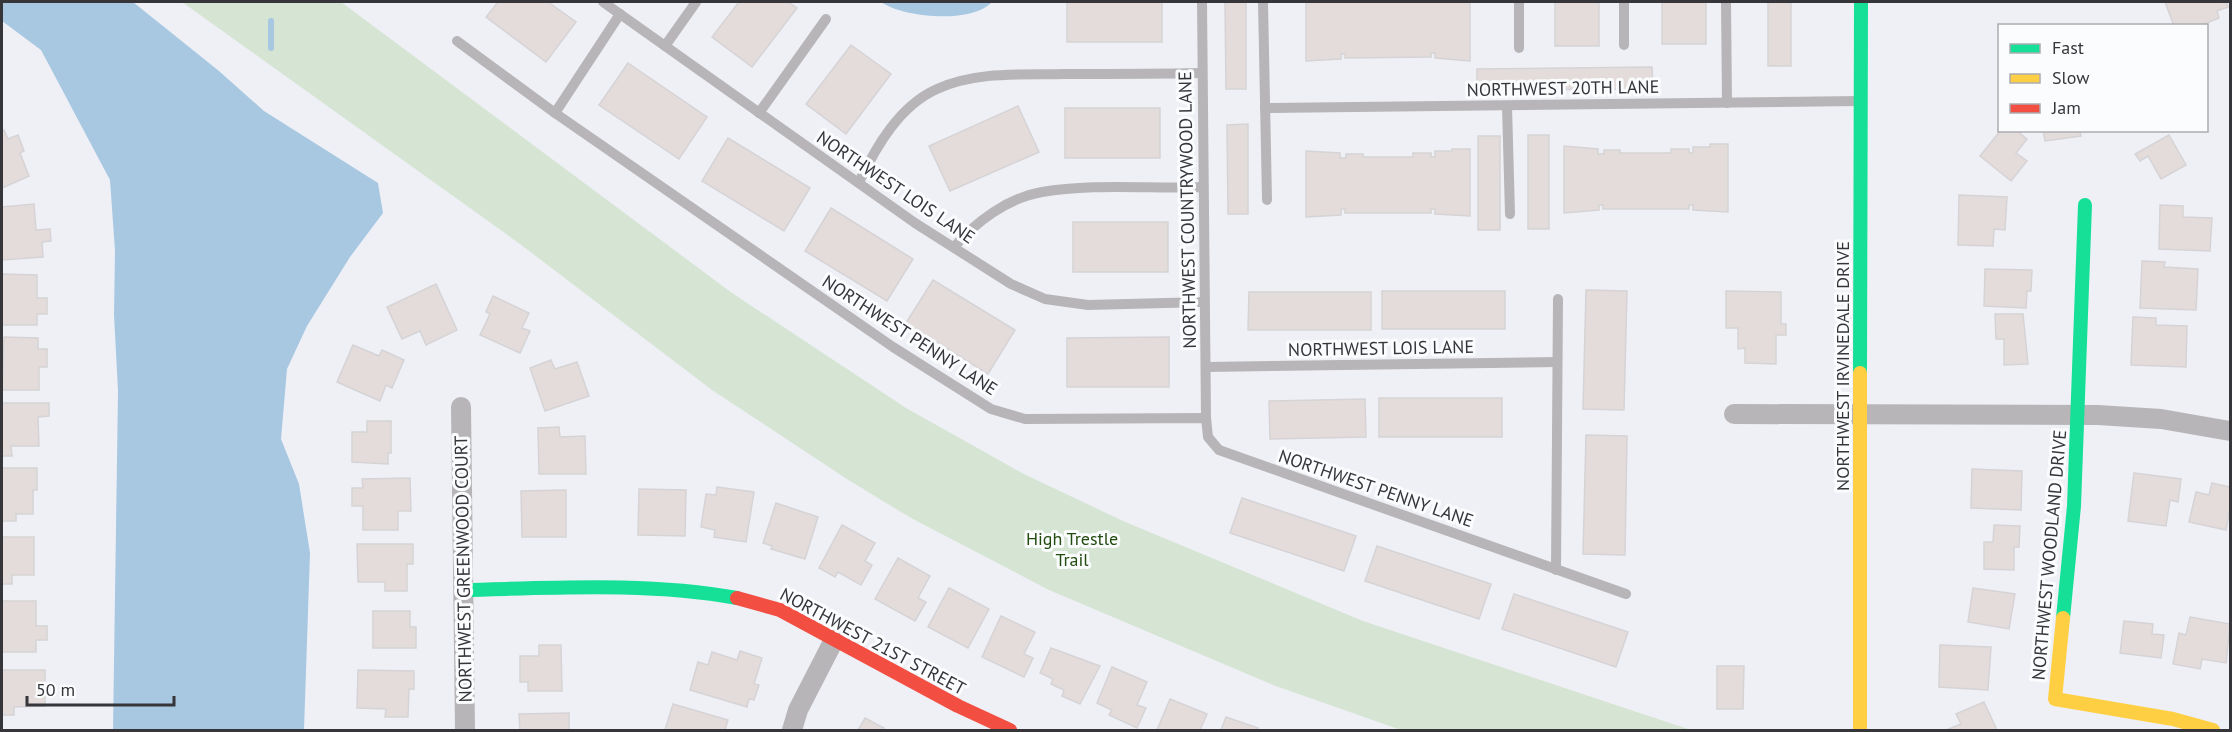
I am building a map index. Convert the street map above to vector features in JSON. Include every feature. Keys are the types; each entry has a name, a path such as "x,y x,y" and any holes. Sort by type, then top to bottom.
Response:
{"street":[{"name":"NORTHWEST IRVINEDALE DRIVE","path":"1860,730 1861,2"},
{"name":"NORTHWEST WOODLAND DRIVE","path":"2085,206 2073,517 2055,699 2173,719 2213,730"},
{"name":"NORTHWEST GREENWOOD COURT","path":"461,407 465,730"},
{"path":"1734,414 2077,414 2161,419 2230,431"},
{"name":"NORTHWEST 21ST STREET","path":"464,590 626,589 716,593 749,599 780,610 958,706 1010,730"},
{"path":"792,730 798,710 834,640"}],"lane":[{"name":"NORTHWEST LOIS LANE","path":"603,2 915,223 1011,284 1045,299 1088,305 1204,302"},
{"path":"665,46 696,2"},
{"name":"NORTHWEST COUNTRYWOOD LANE","path":"1202,2 1206,418"},
{"path":"1263,2 1267,200"},
{"path":"1519,2 1519,48"},
{"path":"1624,2 1624,45"},
{"path":"1726,2 1726,103"},
{"path":"555,113 620,14"},
{"path":"759,113 826,19"},
{"name":"NORTHWEST PENNY LANE","path":"457,40 555,113 893,347 991,409 1025,419 1206,418 1208,437 1219,450 1626,594"},
{"path":"859,182 876,146 906,112 936,90 967,79 1002,75 1202,73"},
{"name":"NORTHWEST 20TH LANE","path":"1265,108 1861,101"},
{"path":"1507,105 1510,214"},
{"path":"954,247 974,225 1003,207 1040,192 1203,188"},
{"path":"1556,570 1558,299"},
{"name":"NORTHWEST LOIS LANE","path":"1206,367 1557,362"}],"green space":[{"name":"High Trestle Trail","path":"182,2 341,2 732,293 906,408 1024,474 1123,521 1363,621 1691,730 1401,730 1273,685 1049,590 911,518 850,481 712,390 520,244"}],"water":[{"path":"2,2 133,2 219,71 264,111 378,183 383,213 350,257 307,326 287,369 281,439 299,484 310,553 304,730 113,730 118,391 114,315 115,251 110,180 41,50 2,21"},
{"path":"881,2 992,2 969,14 938,16 905,12"}],"building":[{"path":"498,2 548,2 576,22 546,62 486,17"},
{"path":"739,2 788,2 797,8 752,67 712,37"},
{"path":"1067,2 1162,2 1162,42 1067,42"},
{"path":"1225,2 1246,2 1246,89 1226,89"},
{"path":"1306,2 1470,2 1470,61 1435,58 1435,53 1431,53 1431,57 1345,58 1345,54 1341,54 1341,59 1306,61"},
{"path":"1555,2 1599,2 1599,46 1555,46"},
{"path":"1662,2 1706,2 1706,44 1662,44"},
{"path":"1768,2 1791,2 1791,66 1768,66"},
{"path":"2165,2 2226,2 2228,7 2217,11 2219,18 2204,24 2173,24"},
{"path":"851,45 891,74 846,134 806,104"},
{"path":"628,63 707,117 679,159 599,105"},
{"path":"1652,67 1653,89 1477,90 1477,69"},
{"path":"1018,106 1039,152 950,191 929,146"},
{"path":"1065,108 1160,108 1160,158 1065,158"},
{"path":"1248,124 1248,214 1228,214 1227,125"},
{"path":"4,130 8,139 18,135 24,151 20,153 29,176 2,188 2,131"},
{"path":"1999,132 2018,132 2027,139 2016,153 2027,161 2011,181 1980,156"},
{"path":"2043,132 2080,132 2081,136 2045,141"},
{"path":"1528,135 1549,135 1549,229 1528,229"},
{"path":"2169,135 2186,165 2161,179 2148,156 2140,161 2135,154"},
{"path":"1478,136 1500,136 1500,230 1478,230"},
{"path":"728,138 810,188 784,231 702,181"},
{"path":"1710,144 1728,144 1728,212 1693,210 1693,205 1689,205 1689,209 1603,209 1603,205 1599,205 1599,210 1564,213 1564,146 1598,149 1598,154 1604,154 1604,150 1620,150 1620,153 1671,153 1671,149 1689,149 1689,153 1693,153 1693,147 1710,147"},
{"path":"1452,149 1470,149 1470,216 1435,214 1435,209 1431,209 1431,213 1345,213 1345,209 1341,209 1341,215 1306,217 1306,151 1340,153 1340,158 1346,158 1346,154 1363,154 1363,157 1413,157 1413,153 1431,153 1431,157 1435,157 1435,151 1452,151"},
{"path":"1959,195 2007,197 2005,230 1994,229 1993,246 1958,245"},
{"path":"34,204 36,230 50,229 51,241 42,242 43,257 2,260 2,207"},
{"path":"2160,205 2183,206 2183,217 2212,218 2210,251 2159,249"},
{"path":"831,208 913,259 887,301 805,251"},
{"path":"1073,222 1168,222 1168,272 1073,272"},
{"path":"2142,261 2165,262 2164,267 2198,269 2196,310 2140,308"},
{"path":"1985,269 2032,270 2031,291 2027,291 2026,308 1984,306"},
{"path":"2,274 37,275 37,298 47,298 47,314 37,314 37,325 2,325"},
{"path":"933,280 1015,330 988,374 906,323"},
{"path":"436,284 457,330 426,345 420,331 402,339 387,307"},
{"path":"1586,290 1627,291 1624,410 1583,409"},
{"path":"1382,291 1505,291 1505,329 1382,329"},
{"path":"1726,291 1781,292 1781,324 1786,324 1786,335 1776,335 1776,364 1745,363 1745,348 1738,349 1738,328 1726,328"},
{"path":"1249,292 1371,292 1371,330 1248,330"},
{"path":"493,296 529,313 522,328 530,331 520,353 480,335 490,314 486,312"},
{"path":"1995,314 2023,314 2028,364 2004,365 2004,339 1996,339"},
{"path":"2133,317 2156,318 2156,325 2187,326 2186,367 2131,365"},
{"path":"4,337 38,338 38,349 47,349 47,367 39,367 39,390 2,390"},
{"path":"1169,337 1169,387 1067,387 1067,338"},
{"path":"353,345 379,356 382,350 404,360 392,388 386,385 380,401 337,382"},
{"path":"551,360 555,369 577,362 589,396 545,411 530,368"},
{"path":"1379,398 1502,398 1502,437 1379,437"},
{"path":"1365,399 1366,437 1270,439 1269,401"},
{"path":"2,403 49,403 49,416 38,417 39,446 11,446 12,456 2,456"},
{"path":"367,421 391,421 391,453 388,453 388,464 352,462 352,432 367,432"},
{"path":"559,427 560,437 585,436 586,474 539,474 538,428"},
{"path":"1586,435 1627,436 1625,555 1583,554"},
{"path":"2,468 37,468 37,490 33,490 33,514 16,514 16,521 2,521"},
{"path":"1972,469 2022,471 2021,510 1971,508"},
{"path":"2134,473 2181,479 2178,502 2170,500 2166,526 2128,521"},
{"path":"410,478 411,511 398,511 398,530 363,530 363,506 352,506 352,488 363,488 362,479"},
{"path":"2212,483 2230,487 2230,508 2226,530 2189,522 2196,492 2209,495"},
{"path":"717,487 754,492 746,542 714,537 715,530 701,527 706,494 716,495"},
{"path":"639,489 686,490 685,536 638,535"},
{"path":"566,490 566,537 522,537 521,491"},
{"path":"1242,498 1356,536 1344,571 1230,533"},
{"path":"776,503 818,517 805,559 771,549 772,546 763,543"},
{"path":"842,525 875,543 865,561 872,565 861,585 838,572 835,577 819,568"},
{"path":"1994,525 2020,526 2019,547 2014,547 2014,570 1984,569 1984,542 1993,542"},
{"path":"2,537 34,537 34,575 12,575 12,584 2,584"},
{"path":"357,544 413,544 413,564 407,564 407,591 385,591 385,582 358,582"},
{"path":"1377,546 1491,584 1479,619 1365,581"},
{"path":"898,558 930,576 918,598 926,602 915,621 875,599"},
{"path":"949,588 989,609 968,648 928,627"},
{"path":"1973,588 2015,594 2009,629 1968,622"},
{"path":"1514,594 1628,632 1616,667 1502,629"},
{"path":"2,601 36,601 36,626 47,626 47,640 36,640 36,652 2,652"},
{"path":"373,611 410,611 410,627 416,627 416,648 373,648"},
{"path":"1001,616 1035,632 1024,654 1033,658 1024,677 982,657"},
{"path":"2190,617 2230,624 2226,663 2202,659 2200,669 2173,664 2179,633 2186,635"},
{"path":"2124,621 2153,624 2152,634 2164,635 2161,658 2120,653"},
{"path":"539,645 561,645 562,691 528,691 528,682 520,682 520,656 539,656"},
{"path":"1940,645 1991,647 1988,690 1939,687"},
{"path":"1051,648 1100,666 1080,704 1062,696 1064,690 1051,684 1053,679 1040,673"},
{"path":"740,651 762,658 754,684 759,685 754,700 749,699 747,707 690,690 698,662 708,665 712,652 737,660"},
{"path":"1717,666 1744,666 1743,709 1717,709"},
{"path":"1112,667 1147,682 1137,705 1146,708 1137,728 1109,715 1112,710 1097,703"},
{"path":"2,670 45,670 45,706 14,707 14,715 2,715"},
{"path":"358,670 414,671 414,689 409,689 408,717 385,717 386,709 357,708"},
{"path":"1170,699 1207,714 1200,730 1157,730"},
{"path":"1984,702 1997,730 1946,730 1961,724 1956,714"},
{"path":"673,704 728,720 725,730 665,730"},
{"path":"569,713 569,730 520,730 519,714"},
{"path":"1226,717 1258,728 1258,730 1221,730"},
{"path":"865,718 884,728 883,730 858,730"}],"waterway":[{"path":"271,21 271,48"}],"traffic: fast":[{"path":"1860,373 1861,2"},
{"path":"2063,618 2074,506 2085,205"},
{"path":"464,590 635,588 737,598"}],"traffic: slow":[{"path":"1860,373 1860,730"},
{"path":"2063,618 2055,699 2173,719 2213,730"}],"traffic: jam":[{"path":"737,598 780,610 958,706 1010,730"}]}
